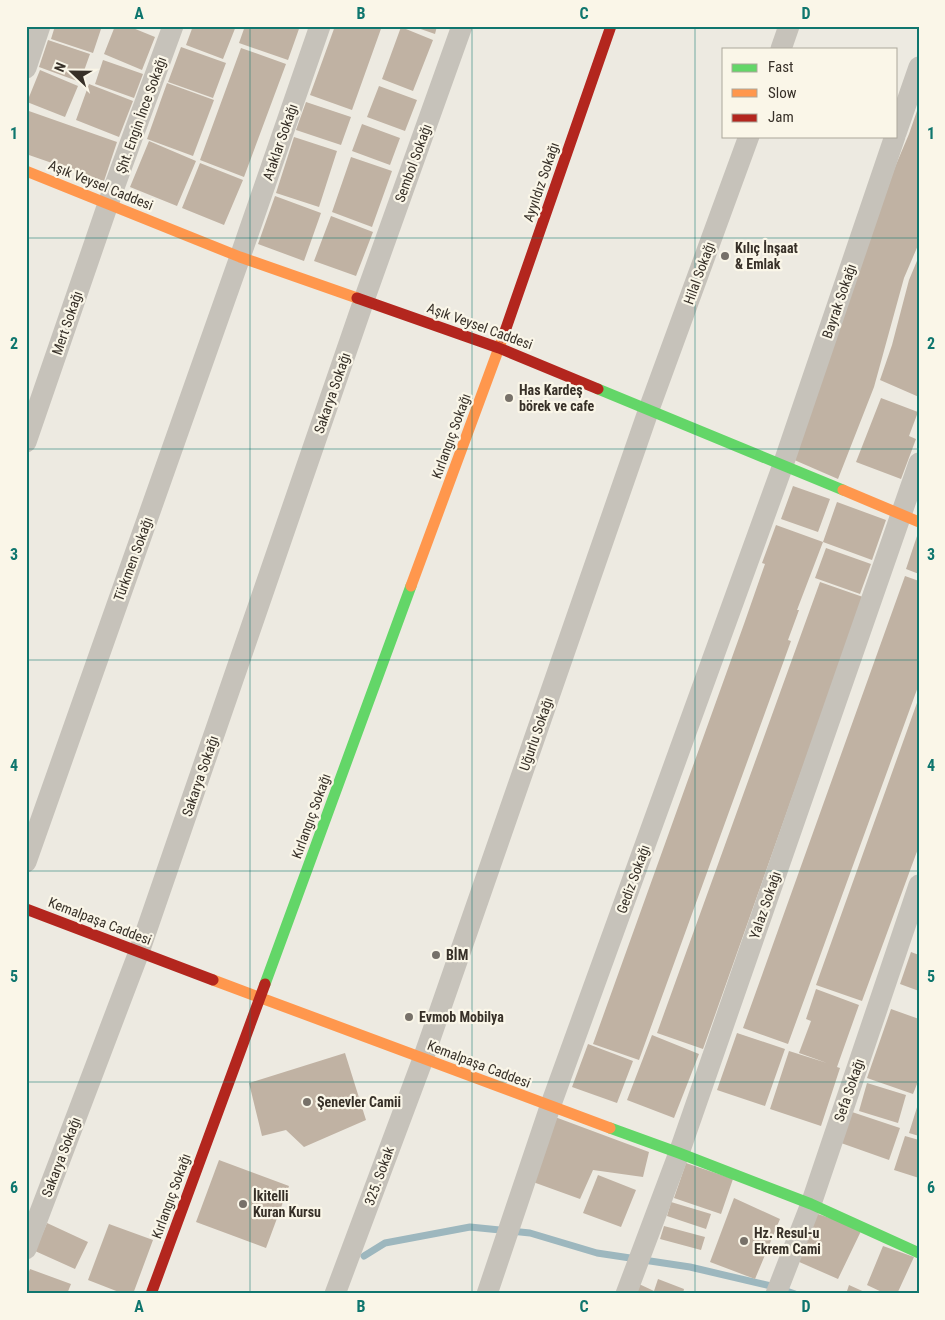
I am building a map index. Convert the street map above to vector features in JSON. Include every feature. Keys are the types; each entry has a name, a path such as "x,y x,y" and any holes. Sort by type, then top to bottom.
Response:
{"main road":[{"name":"Ayyıldız Sokağı","path":"500,348 611,26"},
{"name":"Aşık Veysel Caddesi","path":"26,171 240,257 500,348 909,518"},
{"name":"Kırlangıç Sokağı","path":"151,1294 500,348"},
{"name":"Kemalpaşa Caddesi","path":"26,909 550,1107 679,1153 811,1204 919,1253"}],"street":[{"path":"26,68 40,26"},
{"name":"Şht. Engin İnce Sokağı","path":"108,204 173,26"},
{"name":"Ataklar Sokağı","path":"240,257 320,26"},
{"name":"Sembol Sokağı","path":"364,300 462,26"},
{"path":"781,48 789,26"},
{"path":"898,126 919,67"},
{"name":"Hilal Sokağı","path":"649,409 748,138"},
{"name":"Bayrak Sokağı","path":"783,465 894,138"},
{"name":"Mert Sokağı","path":"26,442 108,204"},
{"name":"Türkmen Sokağı","path":"26,862 240,257"},
{"name":"Sakarya Sokağı","path":"26,1249 139,952 364,300"},
{"name":"Uğurlu Sokağı","path":"423,1059 649,409"},
{"name":"Yalaz Sokağı","path":"630,1284 909,518 919,463"},
{"name":"Gediz Sokağı","path":"487,1294 550,1107 783,465"},
{"name":"Sefa Sokağı","path":"776,1294 811,1204 919,885"},
{"name":"325. Sokak","path":"335,1294 423,1059"}],"building":[{"path":"55,26 102,26 93,53 51,39"},
{"path":"115,26 128,26 155,37 142,70 104,54"},
{"path":"193,26 236,26 223,59 186,45"},
{"path":"245,26 300,26 288,60 239,43"},
{"path":"335,26 382,26 352,110 310,95"},
{"path":"412,26 437,26 435,34"},
{"path":"401,27 433,40 413,91 382,79"},
{"path":"48,40 90,54 80,82 39,67"},
{"path":"181,47 226,63 213,98 168,82"},
{"path":"241,48 286,64 244,177 200,160"},
{"path":"103,60 143,74 134,98 95,84"},
{"path":"40,70 78,86 65,117 27,102"},
{"path":"167,83 214,100 193,156 147,139"},
{"path":"89,84 133,101 119,137 76,120"},
{"path":"379,86 417,100 405,131 367,117"},
{"path":"306,102 351,117 341,145 296,130"},
{"path":"919,105 919,243 904,278 874,387 838,479 792,459 895,167"},
{"path":"26,110 117,142 104,181 26,154"},
{"path":"362,124 400,138 390,165 352,151"},
{"path":"294,137 337,151 319,207 276,193"},
{"path":"149,141 196,161 177,206 130,187"},
{"path":"351,157 392,171 372,227 332,212"},
{"path":"200,163 243,180 224,225 182,208"},
{"path":"275,196 321,213 304,261 258,244"},
{"path":"331,216 373,232 356,276 314,261"},
{"path":"919,256 919,397 880,380 892,345 909,280"},
{"path":"881,398 918,412 909,436 916,439 901,479 856,462"},
{"path":"793,486 830,499 818,532 781,519"},
{"path":"837,502 886,520 872,560 823,542"},
{"path":"776,525 823,542 797,610 799,610 788,640 791,641 639,1060 593,1044 744,624 765,564 762,563"},
{"path":"919,533 919,574 906,569"},
{"path":"826,548 871,564 860,594 815,578"},
{"path":"905,576 919,581 919,684 788,1044 743,1028"},
{"path":"820,582 863,597 703,1049 657,1033"},
{"path":"918,700 919,846 862,1001 816,985"},
{"path":"911,952 919,955 919,991 900,984"},
{"path":"816,989 859,1005 837,1067 840,1068 821,1126 770,1109 789,1051 827,1063 799,1053 811,1021 806,1019"},
{"path":"891,1009 919,1019 919,1079 913,1094 867,1078"},
{"path":"737,1033 785,1049 765,1106 717,1090"},
{"path":"652,1035 699,1054 674,1118 627,1100"},
{"path":"588,1044 633,1061 617,1103 572,1087"},
{"name":"Şenevler Camii","path":"345,1053 366,1120 304,1147 286,1130 262,1136 249,1083"},
{"path":"867,1083 906,1095 898,1123 859,1111"},
{"path":"919,1104 919,1136 909,1133"},
{"path":"852,1112 900,1128 889,1160 841,1143"},
{"path":"555,1117 649,1152 643,1177 593,1170 580,1199 533,1182"},
{"path":"905,1136 919,1140 919,1178 894,1170"},
{"name":"İkitelli Kuran Kursu","path":"219,1160 289,1186 266,1248 196,1222"},
{"path":"686,1163 733,1179 721,1214 674,1198"},
{"path":"598,1175 636,1190 621,1227 583,1213"},
{"name":"Hz. Resul-u Ekrem Cami","path":"734,1198 780,1219 755,1279 710,1262"},
{"path":"671,1202 711,1214 706,1229 667,1216"},
{"path":"815,1213 862,1229 838,1279 797,1261"},
{"path":"47,1223 88,1242 75,1269 35,1251"},
{"path":"109,1224 153,1240 133,1294 124,1294 88,1280"},
{"path":"664,1226 705,1237 701,1250 660,1239"},
{"path":"883,1246 914,1257 897,1294 886,1294 867,1285"},
{"path":"30,1269 71,1284 67,1294 26,1294 26,1279"},
{"path":"658,1279 684,1289 683,1294 635,1294 639,1284 654,1291"},
{"path":"849,1285 869,1294 846,1294"}],"waterway":[{"path":"364,1256 385,1243 470,1227 530,1233 597,1253 690,1267 775,1287 795,1294"}],"traffic: fast":[{"path":"598,389 843,490"},
{"path":"265,984 411,586"},
{"path":"610,1128 811,1204 919,1253"}],"traffic: slow":[{"path":"26,171 240,257 357,298"},
{"path":"411,586 503,337"},
{"path":"843,490 919,522"},
{"path":"213,980 610,1128"}],"traffic: jam":[{"path":"503,337 611,26"},
{"path":"357,298 499,348 598,389"},
{"path":"26,909 213,980"},
{"path":"151,1294 265,984"}],"place":[{"name":"Kılıç İnşaat & Emlak","path":"725,256"},
{"name":"Has Kardeş börek ve cafe","path":"509,398"},
{"name":"BİM","path":"436,955"},
{"name":"Evmob Mobilya","path":"409,1017"},
{"name":"Şenevler Camii","path":"307,1102"},
{"name":"İkitelli Kuran Kursu","path":"243,1204"},
{"name":"Hz. Resul-u Ekrem Cami","path":"744,1241"}]}
